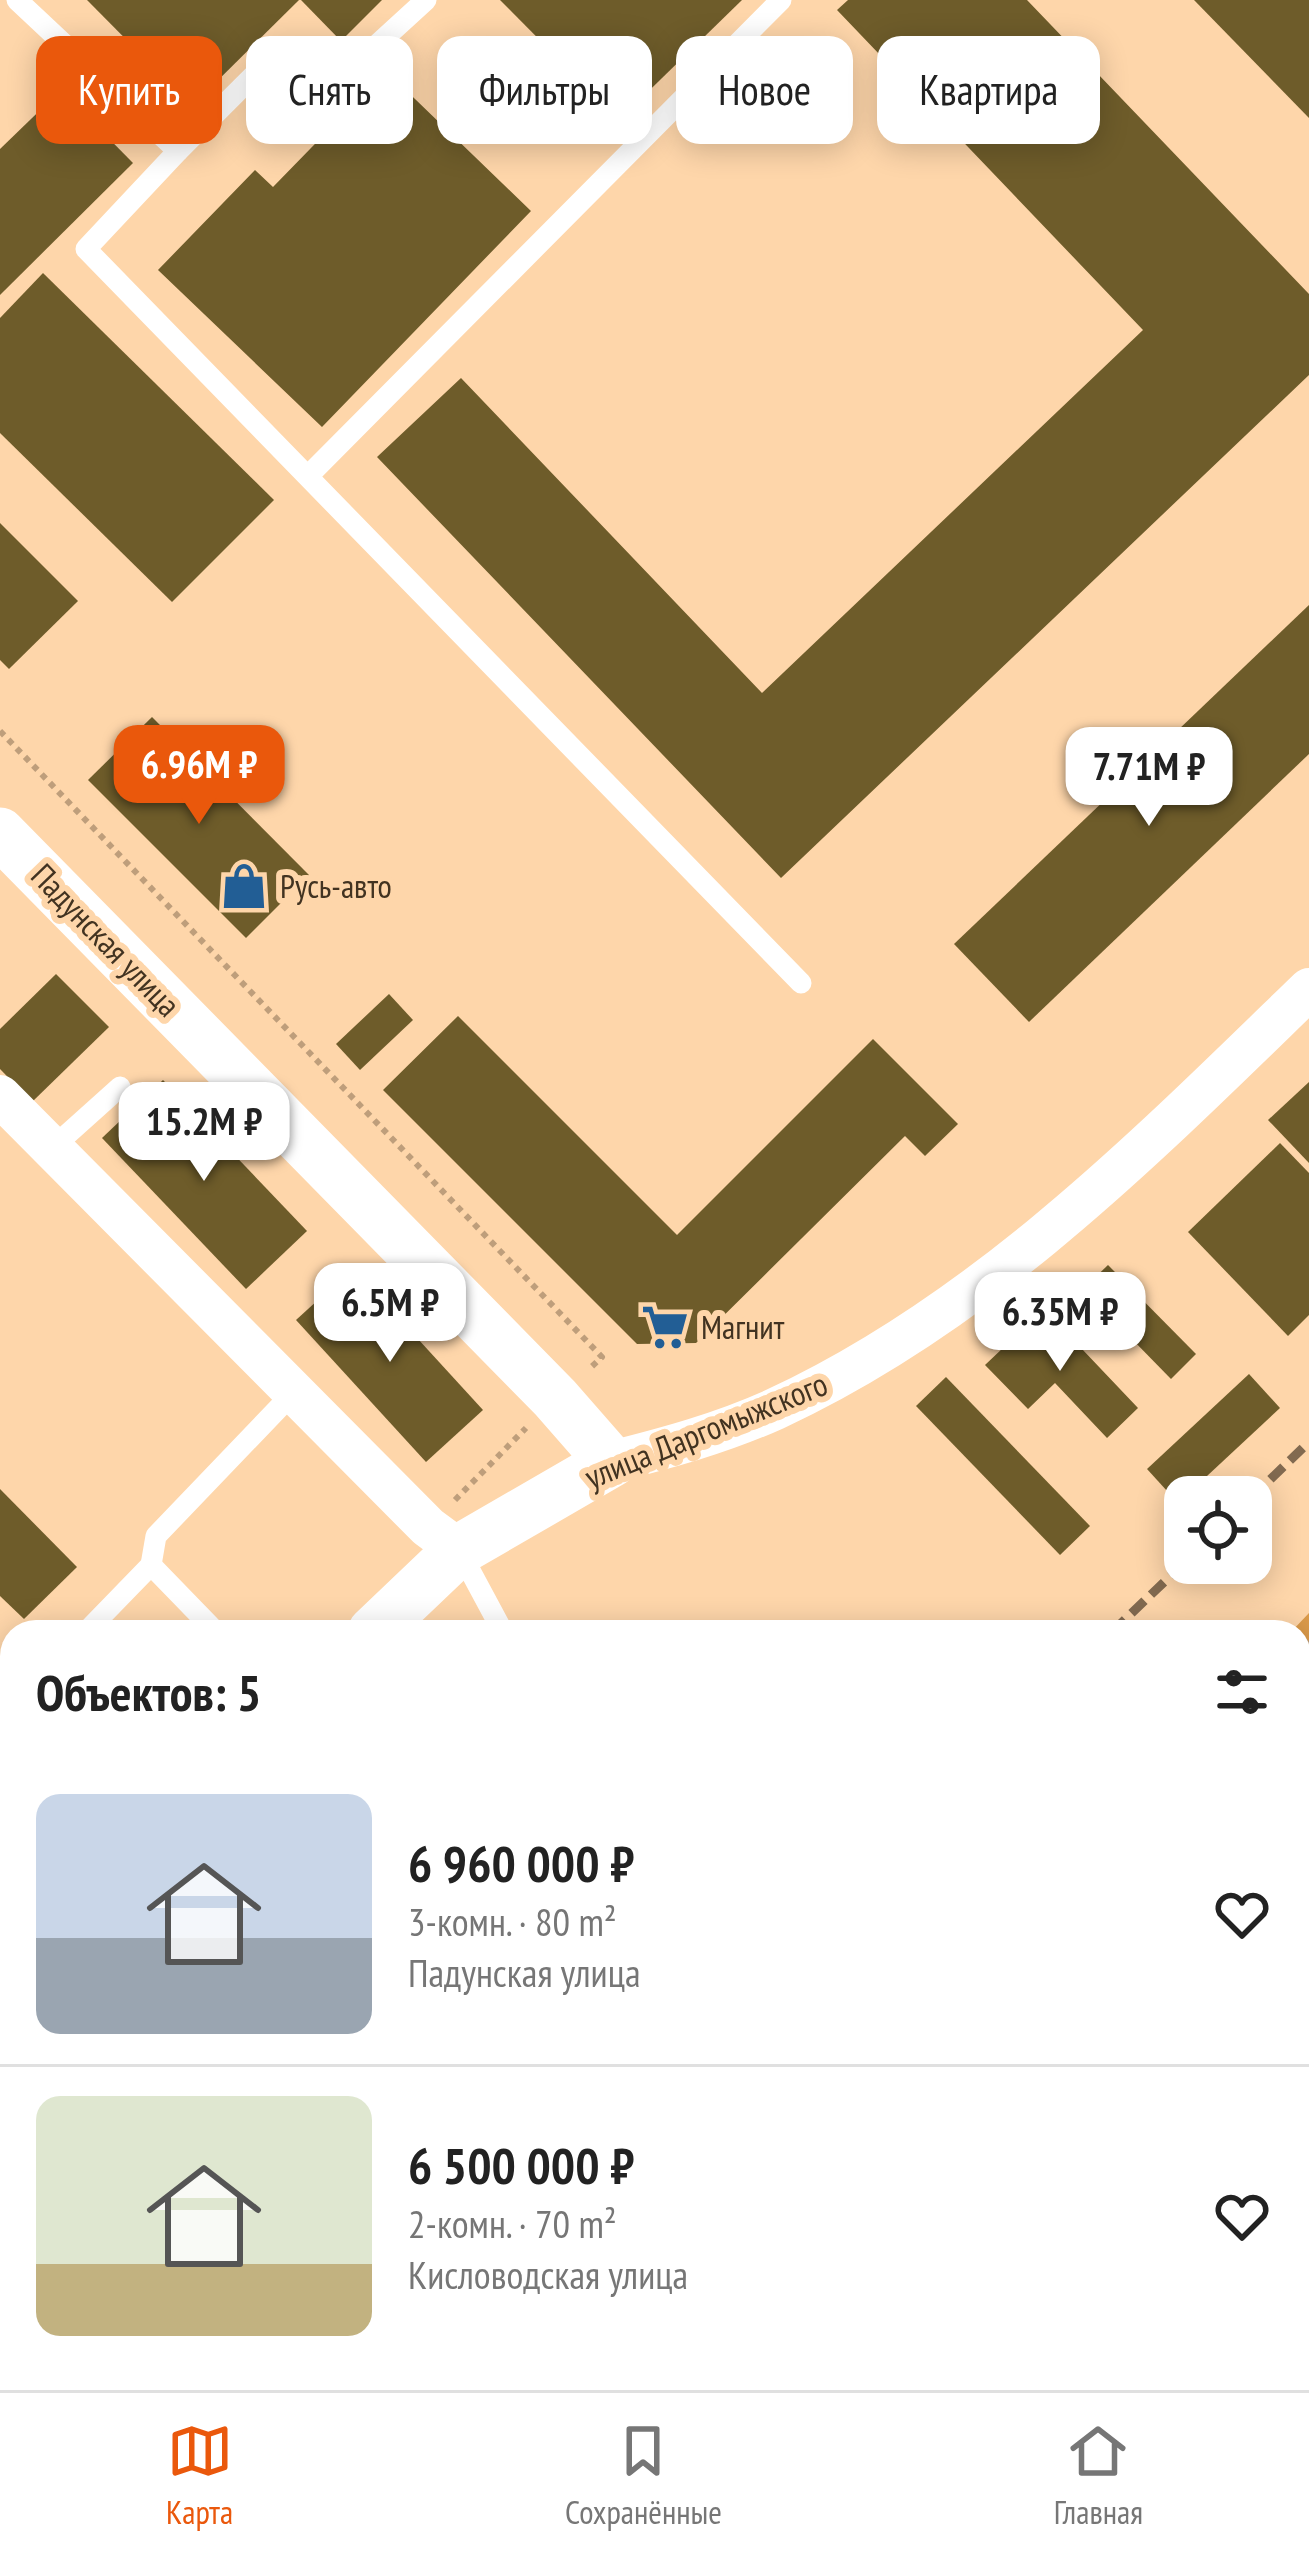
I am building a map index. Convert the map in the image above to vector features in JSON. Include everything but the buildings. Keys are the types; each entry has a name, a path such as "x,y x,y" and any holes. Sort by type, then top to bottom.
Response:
{"street":[{"name":"Падунская улица","path":"0,833 555,1398 611,1462"},
{"name":"улица Даргомыжского","path":"386,1620 460,1550 611,1462 690,1442 775,1409 914,1331 1006,1266 1126,1167 1309,989"},
{"path":"0,1096 428,1527 460,1550"}],"lane":[{"path":"17,0 178,152"},
{"path":"426,0 310,106 267,62 86,249 801,983"},
{"path":"308,476 782,0"},
{"path":"52,1148 119,1087"},
{"path":"98,1620 152,1565 156,1536 294,1392"},
{"path":"460,1550 497,1620"},
{"path":"152,1565 205,1620"}],"railway":[{"path":"1272,1478 1309,1442"},
{"path":"1125,1620 1164,1582"}],"place":[{"name":"Русь-авто","path":"244,886"},
{"name":"Магнит","path":"665,1327"}]}
